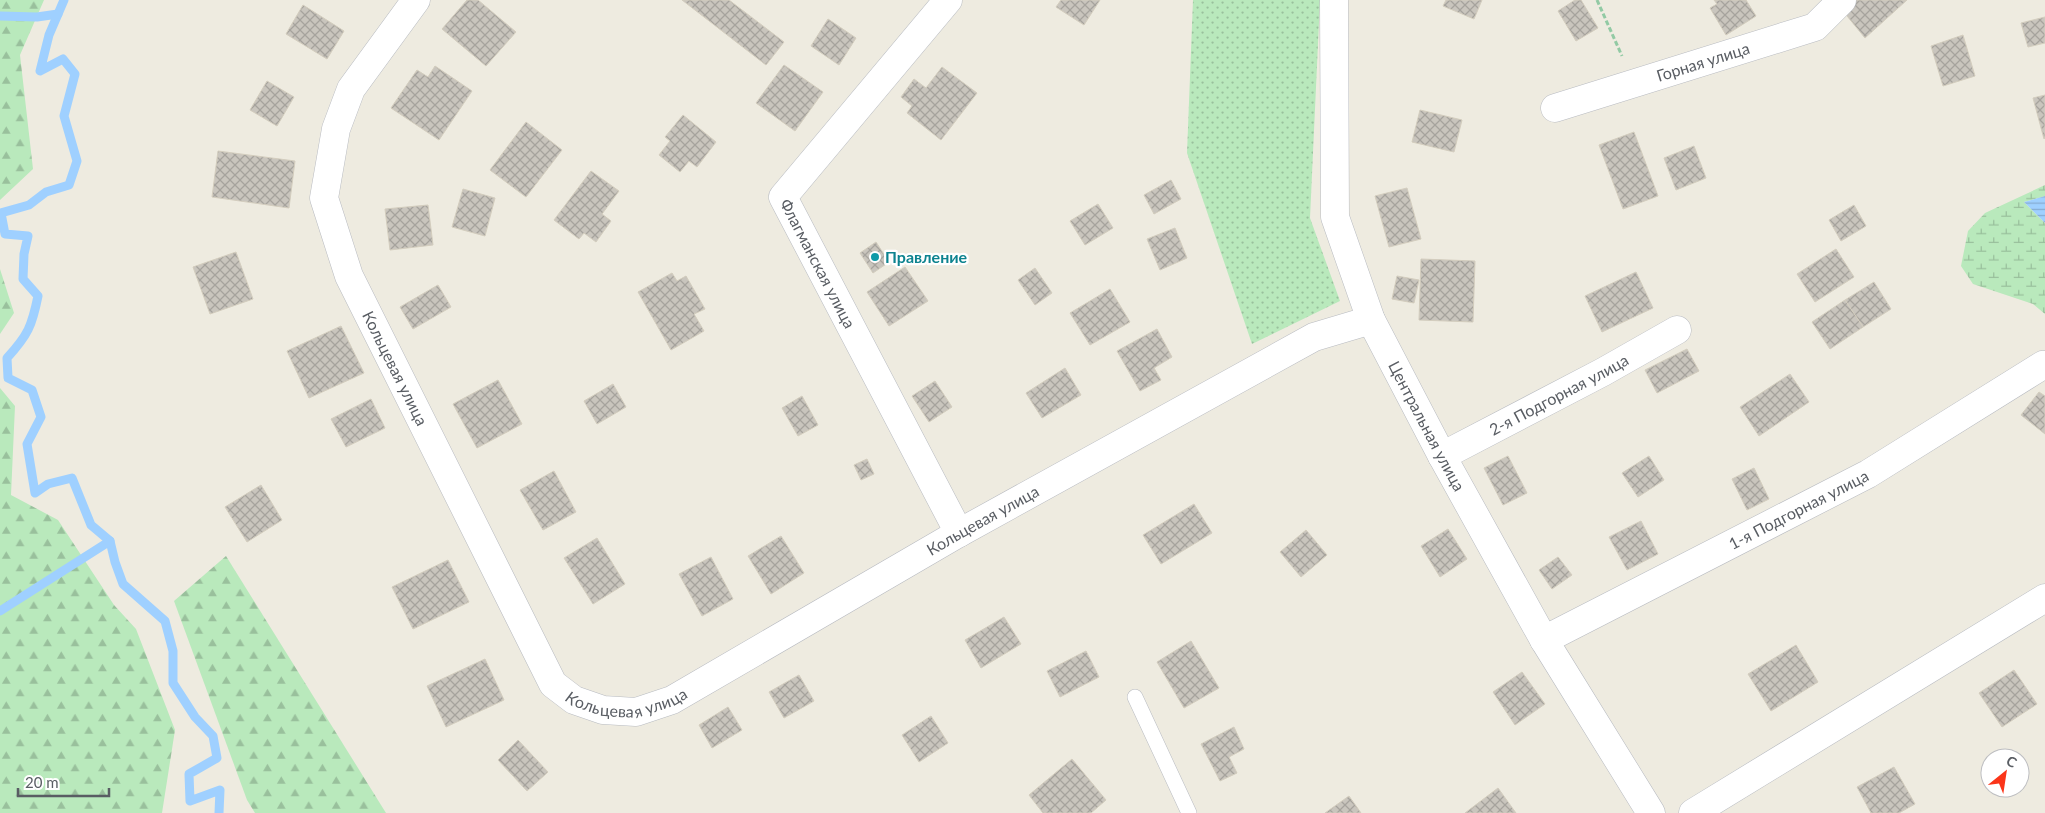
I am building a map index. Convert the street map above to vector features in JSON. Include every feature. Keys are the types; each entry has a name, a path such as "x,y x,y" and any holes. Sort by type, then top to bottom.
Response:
{"street":[{"name":"Кольцевая улица","path":"416,0 351,89 336,128 324,198 349,276 553,684 574,700 602,710 636,712 672,700 959,533 1314,337 1371,320"},
{"name":"Флагманская улица","path":"948,0 783,197 959,533"},
{"name":"Центральная улица","path":"1334,0 1335,217 1371,320 1442,456 1544,640 1651,813"},
{"name":"Горная улица","path":"1555,108 1634,85 1815,27 1842,0"},
{"name":"2-я Подгорная улица","path":"1442,456 1603,372 1677,330"},
{"name":"1-я Подгорная улица","path":"1544,640 1868,474 2043,365 2045,366"},
{"path":"1708,810 2045,598"}],"lane":[{"path":"1135,697 1189,813"}],"path":[{"path":"1597,0 1609,22 1634,85"}],"green space":[{"path":"0,0 44,0 20,55 33,169 0,200"},
{"path":"1193,0 1320,0 1310,218 1340,301 1252,344 1187,153"},
{"path":"2045,185 2045,196 2024,202 2045,223 2045,314 2033,304 1973,284 1961,266 1968,231 1985,213"},
{"path":"0,269 14,313 0,334"},
{"path":"0,388 15,406 11,495 58,520 114,605 136,629 175,730 162,813 0,813"},
{"path":"226,556 386,813 255,813 247,800 174,601"}],"water":[{"path":"2045,196 2045,223 2024,202"}],"building":[{"path":"467,0 478,0 516,32 486,66 442,29"},
{"path":"682,0 729,0 784,42 766,65"},
{"path":"1061,0 1100,0 1084,25 1056,7"},
{"path":"1446,0 1482,0 1474,19 1443,6"},
{"path":"1575,0 1581,0 1598,28 1576,41 1558,11"},
{"path":"1714,0 1746,0 1756,16 1726,35 1710,8 1717,4"},
{"path":"1857,0 1907,0 1865,38 1843,11"},
{"path":"303,5 344,31 327,59 286,34"},
{"path":"2045,17 2045,43 2028,47 2021,23"},
{"path":"828,19 856,38 839,65 811,46"},
{"path":"1963,35 1975,76 1943,86 1931,46"},
{"path":"784,65 823,92 795,131 756,103"},
{"path":"435,66 472,91 439,140 391,108 417,70 428,77"},
{"path":"942,67 977,93 941,140 907,113 912,106 901,97 914,79 926,88"},
{"path":"267,81 294,97 277,126 250,110"},
{"path":"2045,95 2045,138 2044,139 2033,98"},
{"path":"1420,110 1462,120 1454,152 1412,142"},
{"path":"683,115 716,142 697,167 689,161 680,172 659,155 670,141 665,137"},
{"path":"526,122 562,150 526,197 490,170"},
{"path":"1634,132 1658,196 1623,209 1599,145"},
{"path":"1694,146 1706,178 1676,190 1664,158"},
{"path":"218,151 295,161 289,208 212,197"},
{"path":"591,171 619,191 602,214 611,221 596,242 584,233 579,239 554,220"},
{"path":"1171,180 1181,199 1154,214 1144,195"},
{"path":"1407,188 1421,239 1389,247 1375,196"},
{"path":"463,189 495,198 485,236 452,227"},
{"path":"1098,204 1113,228 1085,245 1070,221"},
{"path":"428,205 433,245 390,250 385,209"},
{"path":"1854,205 1866,226 1841,241 1829,220"},
{"path":"1175,228 1187,258 1160,270 1147,239"},
{"name":"Правление","path":"876,242 889,262 873,273 860,253"},
{"path":"1836,249 1854,277 1815,302 1797,274"},
{"path":"236,252 253,299 210,314 193,267"},
{"path":"1421,259 1475,261 1473,322 1419,320"},
{"path":"905,267 928,301 889,326 867,292"},
{"path":"1035,268 1052,293 1035,305 1018,280"},
{"path":"1636,272 1653,308 1602,332 1585,296"},
{"path":"672,273 677,281 686,276 705,309 694,314 704,331 671,350 638,292"},
{"path":"1397,276 1419,280 1414,303 1392,299"},
{"path":"1874,282 1891,309 1863,327 1845,300"},
{"path":"438,285 451,307 413,329 400,307"},
{"path":"1110,289 1130,322 1090,345 1070,313"},
{"path":"1845,300 1863,327 1830,349 1812,322"},
{"path":"341,326 364,373 309,398 287,351"},
{"path":"1157,329 1172,357 1154,368 1161,380 1140,391 1117,351"},
{"path":"1687,349 1699,371 1657,393 1645,370"},
{"path":"1065,368 1081,395 1042,418 1026,393"},
{"path":"1790,374 1809,402 1759,436 1740,407"},
{"path":"498,380 522,424 477,448 453,404"},
{"path":"935,381 952,407 929,422 912,396"},
{"path":"613,384 626,407 597,424 584,401"},
{"path":"2039,392 2045,396 2045,434 2021,415"},
{"path":"802,396 818,425 798,436 782,408"},
{"path":"371,399 385,428 346,447 331,419"},
{"path":"1508,456 1527,493 1503,505 1484,468"},
{"path":"1649,456 1664,480 1638,497 1622,473"},
{"path":"867,459 874,474 861,480 854,465"},
{"path":"1754,468 1769,499 1747,510 1732,479"},
{"path":"554,471 576,512 543,530 520,490"},
{"path":"261,485 282,520 247,542 225,507"},
{"path":"1194,504 1212,533 1161,564 1143,535"},
{"path":"1641,521 1658,554 1627,570 1609,537"},
{"path":"1448,529 1467,559 1440,577 1421,546"},
{"path":"1306,530 1327,555 1301,577 1280,552"},
{"path":"781,536 804,573 771,594 748,556"},
{"path":"597,538 625,584 593,604 564,558"},
{"path":"711,557 733,599 702,616 679,574"},
{"path":"1558,557 1572,575 1552,589 1539,570"},
{"path":"448,560 469,602 413,629 392,587"},
{"path":"1004,617 1021,644 981,668 965,640"},
{"path":"1191,641 1219,688 1184,708 1157,662"},
{"path":"1796,645 1818,682 1771,711 1748,674"},
{"path":"1086,651 1099,677 1060,697 1047,671"},
{"path":"485,659 504,700 446,727 427,686"},
{"path":"2014,670 2037,704 2002,727 1979,693"},
{"path":"1522,672 1545,704 1515,725 1493,692"},
{"path":"799,675 814,701 784,718 769,692"},
{"path":"728,707 742,730 712,748 699,725"},
{"path":"931,716 948,743 919,762 902,735"},
{"path":"1234,727 1244,749 1229,757 1237,773 1220,781 1201,744"},
{"path":"518,740 548,772 527,791 498,760"},
{"path":"1072,759 1106,800 1091,813 1043,813 1029,795"},
{"path":"1894,767 1915,804 1899,813 1871,813 1857,787"},
{"path":"1498,788 1516,813 1465,813"},
{"path":"1349,796 1361,813 1325,813"}],"waterway":[{"path":"64,0 49,35 40,71 63,59 75,74 64,116 77,161 69,185 46,192 29,205 1,213 5,234 28,236 24,254 23,279 38,296 34,315 28,330 7,358 8,378 32,390 41,417 27,444 35,493 48,484 72,478 91,525 110,541 123,584 165,621 173,651 173,683 195,717 213,736 217,758 189,774 190,801 220,790 219,813"},
{"path":"0,16 37,17 58,14"},
{"path":"0,611 110,541"}],"place":[{"name":"Правление","path":"875,257"}]}
